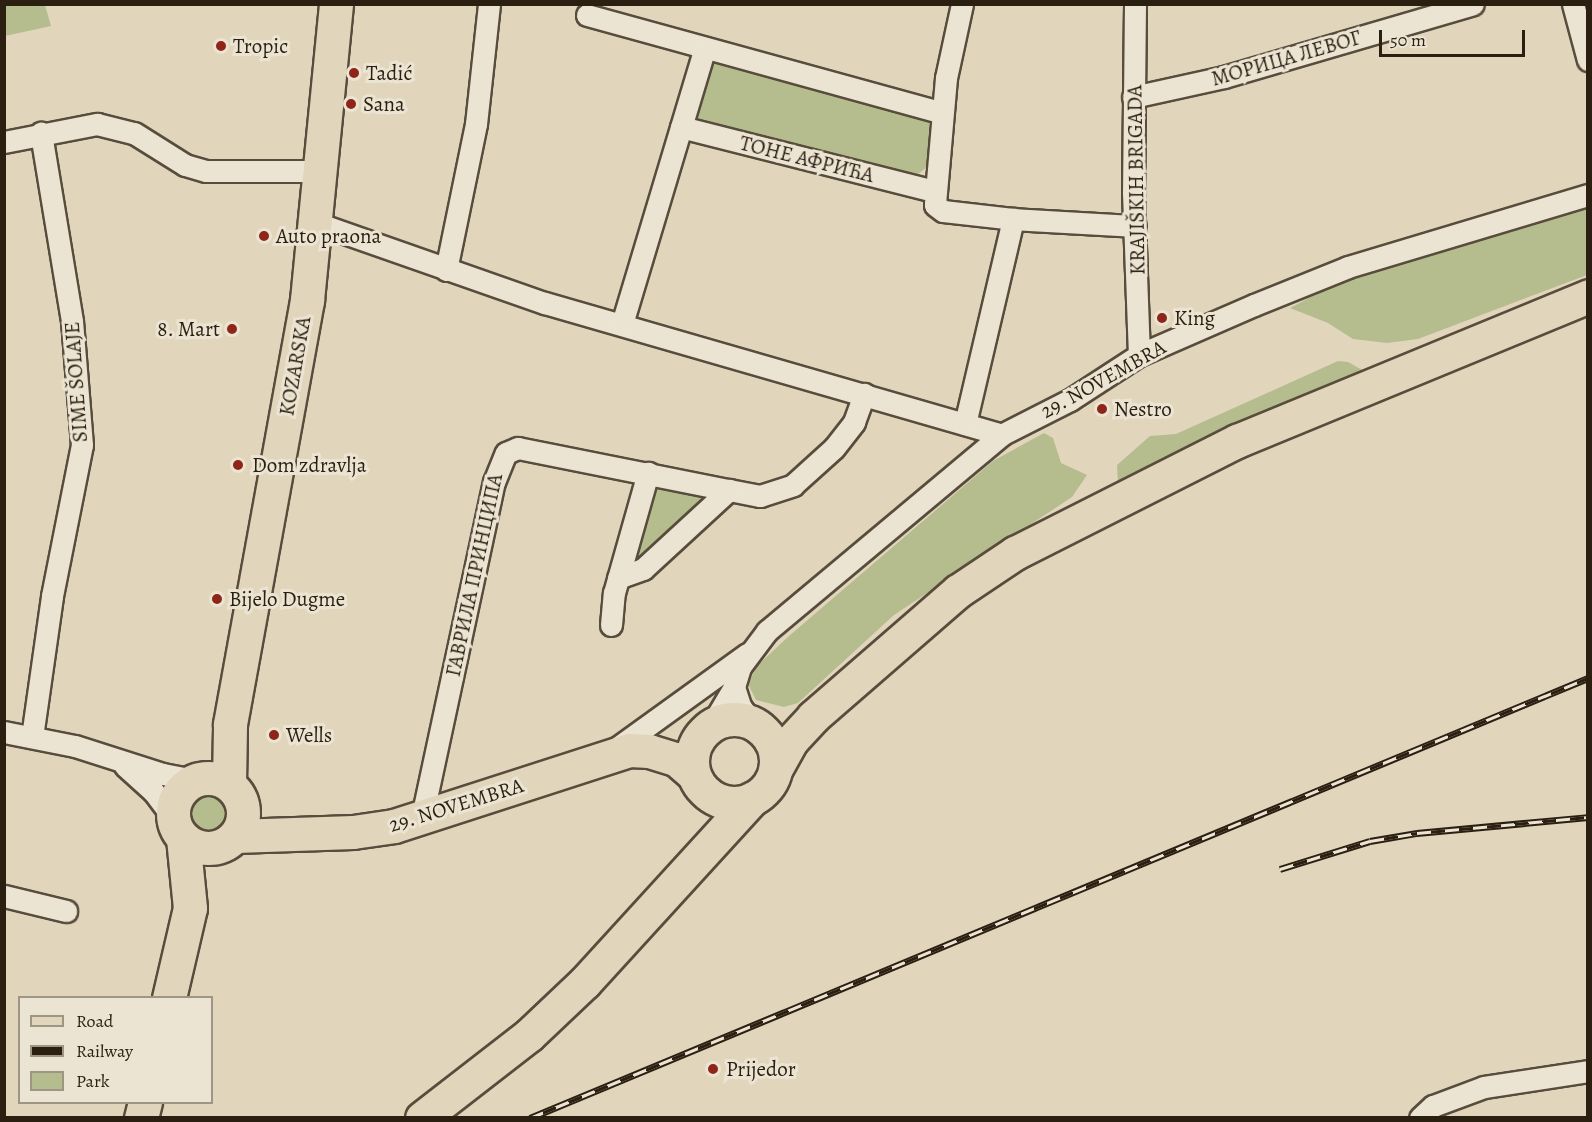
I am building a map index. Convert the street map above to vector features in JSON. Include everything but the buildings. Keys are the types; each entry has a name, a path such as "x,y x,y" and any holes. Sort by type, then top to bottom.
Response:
{"main road":[{"name":"KOZARSKA","path":"216,784 230,724 307,300 336,4"},
{"path":"422,1118 529,1035 585,982 753,798 770,783 791,741 813,717 958,591 1015,553 1237,441 1587,296"},
{"path":"704,852 700,784 692,752 707,729 725,719 758,727 813,717"},
{"path":"758,727 776,756 775,770"},
{"name":"29. NOVEMBRA","path":"230,840 303,832 353,832 422,817 605,756 649,751 707,729"},
{"name":"29. NOVEMBRA","path":"649,751 676,759 700,784"},
{"path":"169,996 190,908 244,815 216,784"},
{"path":"190,908 178,828 178,795 216,784 303,832"},
{"path":"700,784 735,804 753,798"},
{"path":"178,828 204,848 230,840"}],"street":[{"path":"446,270 476,124 489,4"},
{"path":"962,4 942,113 934,191 935,205 943,211 1013,219 1135,226"},
{"name":"KRAJIŠKIH BRIGADA","path":"1134,4 1133,97 1139,355"},
{"name":"МОРИЦА ЛЕВОГ","path":"1133,97 1224,76 1473,4"},
{"path":"1573,4 1587,60"},
{"path":"587,15 942,113"},
{"path":"622,324 705,48"},
{"path":"4,142 70,126 112,127 134,133 185,165 206,171 321,171"},
{"name":"ТОНЕ АФРИЋА","path":"681,127 934,191"},
{"name":"SIME ŠOLAJE","path":"33,736 52,596 82,445 72,321 41,133"},
{"name":"29. NOVEMBRA","path":"605,756 749,652 792,607 1001,435 1070,400 1139,355 1348,267 1587,195"},
{"path":"965,424 1013,219"},
{"path":"316,224 544,303 1001,435"},
{"name":"ГАВРИЛА ПРИНЦИПА","path":"422,817 499,463 506,453 518,448 760,496 793,485 834,448 854,422 864,394"},
{"path":"611,625 618,578 648,473"},
{"path":"618,578 643,569 729,490"},
{"name":"29. NOVEMBRA","path":"707,729 734,687 749,652"},
{"path":"734,687 740,706 758,727"},
{"path":"4,732 33,736 120,761 216,784"},
{"path":"120,761 153,792 178,828"},
{"path":"4,896 66,911"},
{"path":"1420,1118 1433,1106 1484,1087 1587,1071"}],"green space":[{"path":"5,4 45,5 51,26 5,36"},
{"path":"720,60 926,115 936,129 931,164 913,178 702,126 689,111 703,67"},
{"path":"1587,209 1587,275 1418,339 1387,343 1353,339 1328,323 1290,308 1341,281"},
{"path":"1338,361 1348,362 1366,372 1118,483 1117,465 1150,436 1176,434"},
{"path":"1044,433 1053,438 1061,463 1087,475 1072,497 894,615 798,703 784,707 756,700 748,684 757,666 789,636 993,461"},
{"path":"656,486 710,494 637,561"},
{"path":"210,795 222,801 228,813 222,825 210,831 198,825 192,813 198,801"}],"railway":[{"path":"530,1118 1588,678"},
{"path":"1280,869 1370,841 1417,833 1588,817"}],"place":[{"name":"Tropic","path":"221,46"},
{"name":"Tadić","path":"354,73"},
{"name":"Sana","path":"351,104"},
{"name":"Auto praona","path":"264,236"},
{"name":"King","path":"1162,318"},
{"name":"8. Mart","path":"232,329"},
{"name":"Nestro","path":"1102,409"},
{"name":"Dom zdravlja","path":"238,465"},
{"name":"Bijelo Dugme","path":"217,599"},
{"name":"Wells","path":"274,735"},
{"name":"Prijedor","path":"713,1069"}]}
